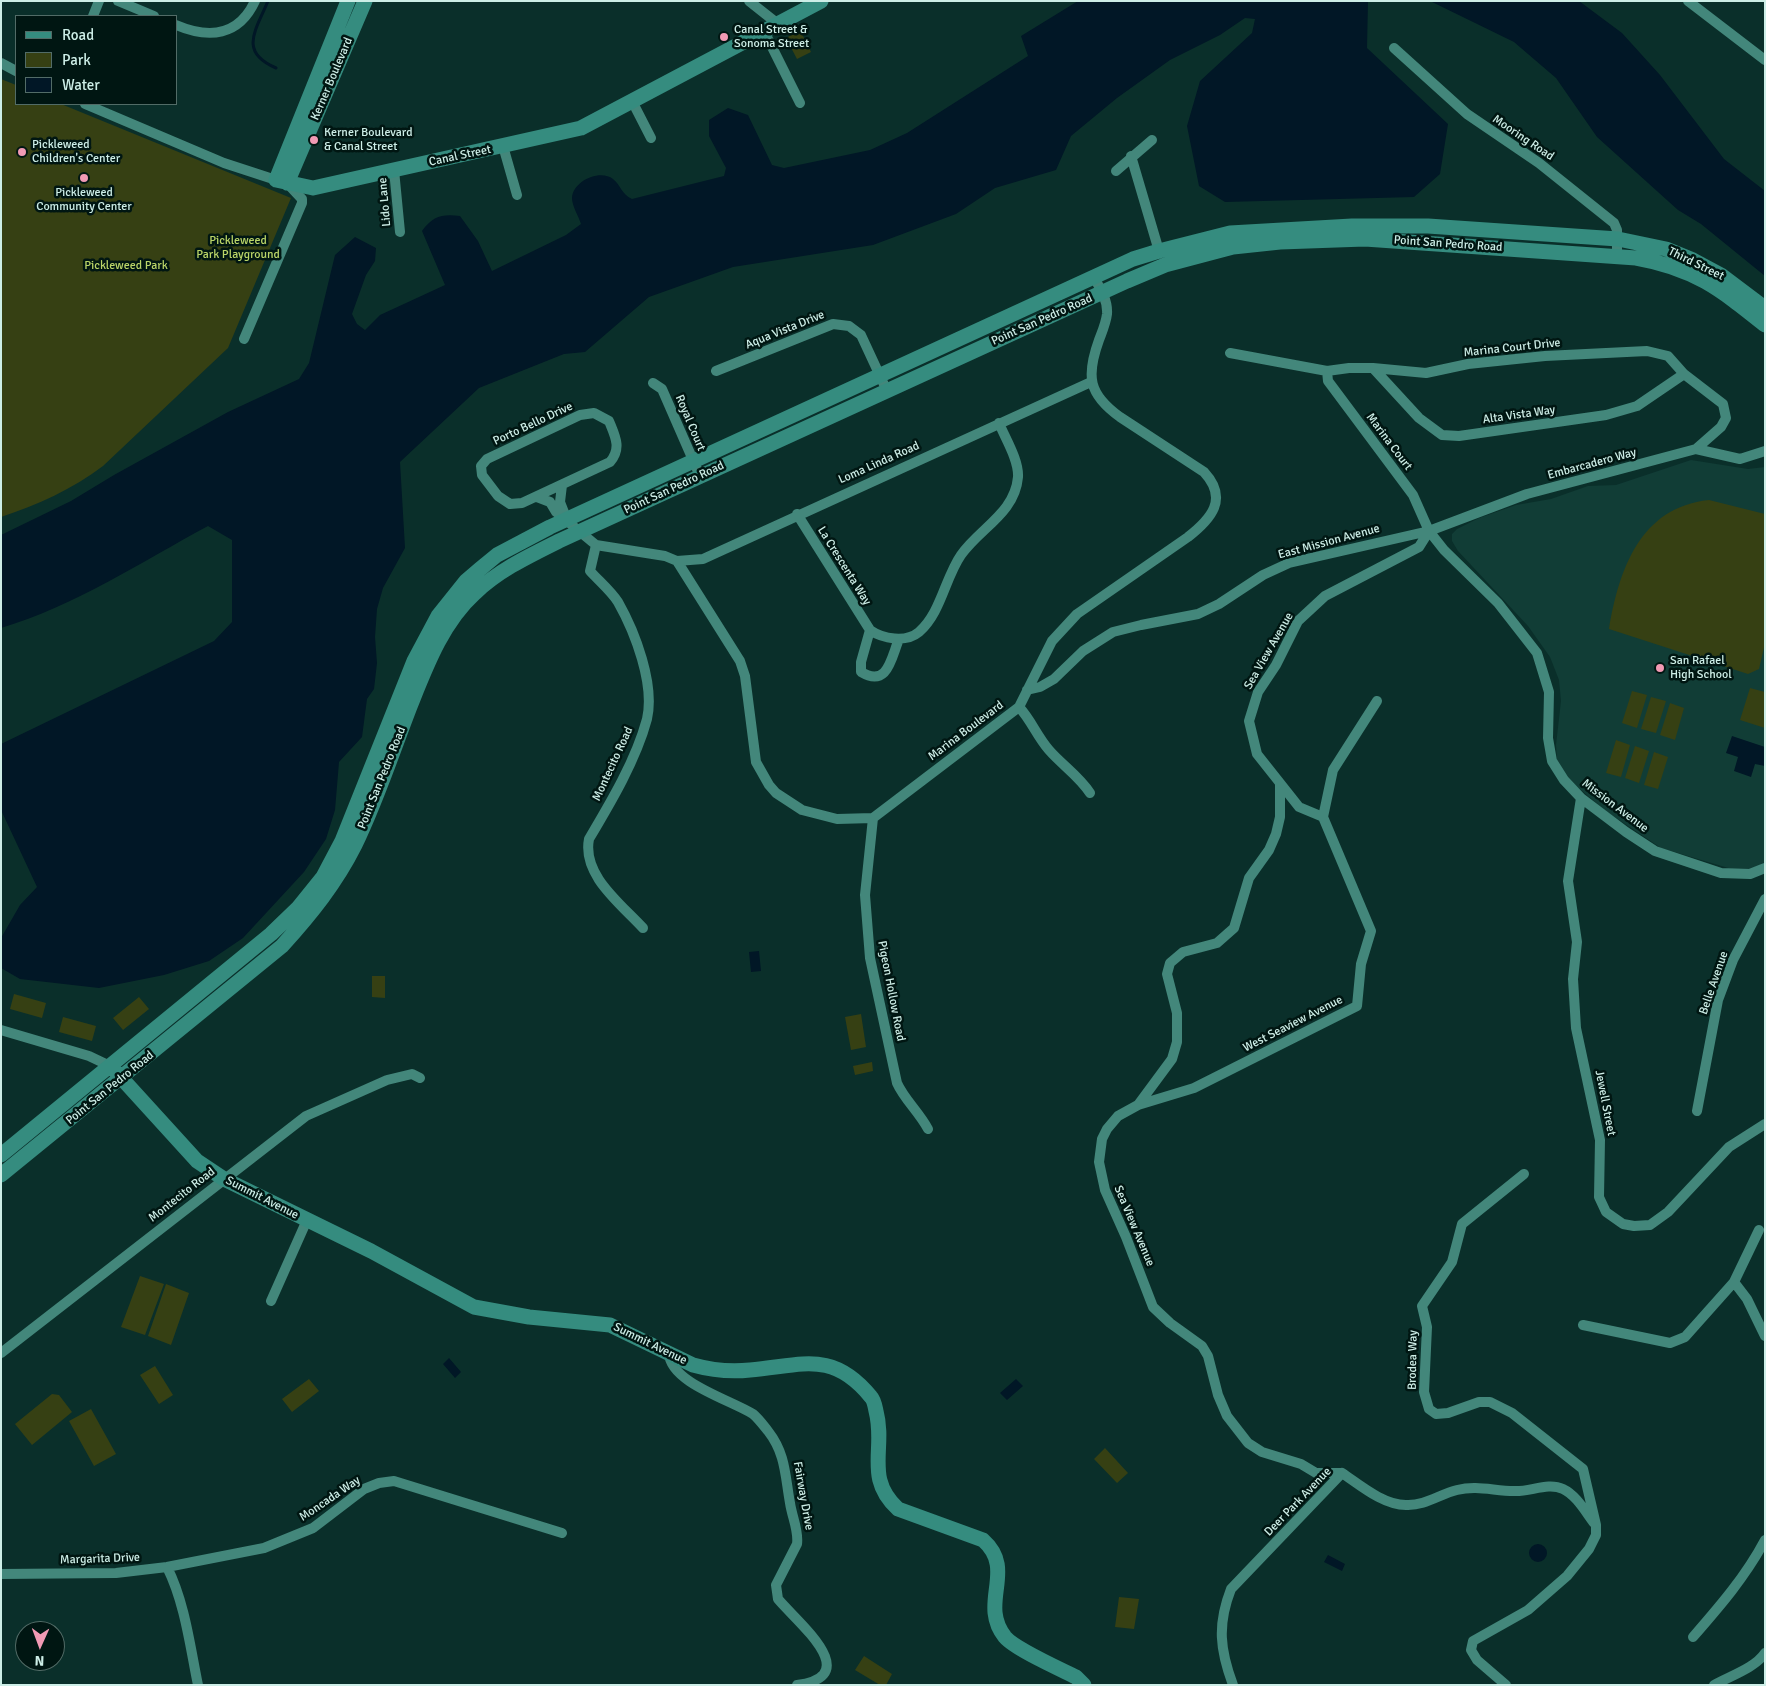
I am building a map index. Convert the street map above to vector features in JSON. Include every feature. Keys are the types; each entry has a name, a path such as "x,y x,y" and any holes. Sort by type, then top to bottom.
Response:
{"main road":[{"name":"Kerner Boulevard","path":"282,182 348,1"},
{"name":"Kerner Boulevard","path":"282,182 365,1"},
{"name":"Canal Street","path":"282,182 313,188 581,128 821,1"},
{"name":"Point San Pedro Road","path":"1,1155 271,934 298,908 323,877 342,841 414,661 438,616 466,581 498,555 567,520 1133,259 1159,250 1230,233 1352,226 1428,226 1618,239"},
{"name":"Point San Pedro Road","path":"1,1175 282,946 312,913 336,880 356,843 428,661 449,623 474,594 496,576 536,552 1165,265 1233,247 1280,242 1365,239 1617,256"},
{"name":"Third Street","path":"1618,239 1666,249 1694,260 1721,275 1765,308"},
{"name":"Third Street","path":"1617,256 1662,262 1684,271 1713,285 1765,325"},
{"name":"Summit Avenue","path":"110,1066 197,1161 224,1178 371,1251 474,1307 529,1318 610,1325 693,1365 707,1368 748,1370 778,1365 817,1363 836,1369 854,1379 873,1398 880,1426 877,1476 882,1492 898,1510 982,1540 990,1546 998,1563 994,1605 995,1622 1006,1638 1076,1677 1084,1685"}],"street":[{"path":"92,15 98,1"},
{"path":"118,1 152,15"},
{"path":"178,27 194,33 220,32 236,26 250,12 255,1"},
{"path":"749,1 778,24"},
{"path":"1688,1 1765,60"},
{"path":"764,31 800,103"},
{"name":"Mooring Road","path":"1394,48 1467,114 1539,163 1609,218 1618,230 1617,256"},
{"path":"1,63 15,70"},
{"path":"632,102 651,138"},
{"name":"Canal Street","path":"87,105 224,163 282,182"},
{"path":"1116,171 1131,156 1152,140"},
{"path":"504,146 516,195"},
{"path":"1131,156 1159,250"},
{"name":"Lido Lane","path":"394,170 400,232"},
{"path":"244,339 302,203 302,200 282,182"},
{"path":"1091,382 1094,355 1107,314 1103,292 1094,278"},
{"name":"Aqua Vista Drive","path":"716,371 834,324 849,326 861,335 887,391"},
{"name":"Marina Court Drive","path":"1230,353 1326,371 1372,368 1426,373 1468,364 1545,356 1647,351 1668,356 1684,374 1723,404 1726,418 1721,427 1696,448"},
{"name":"Alta Vista Way","path":"1372,368 1420,418 1442,435 1459,436 1606,415 1637,406 1684,374"},
{"name":"Marina Court","path":"1326,371 1328,381 1413,495 1429,530"},
{"name":"Loma Linda Road","path":"677,561 703,558 1091,382"},
{"name":"Marina Boulevard","path":"873,818 1019,707 1052,641 1077,614 1202,525 1212,514 1216,502 1212,481 1204,472 1107,408 1096,394 1091,382"},
{"name":"Royal Court","path":"653,383 662,389 700,476"},
{"name":"Porto Bello Drive","path":"594,413 604,417 609,421 617,443 616,454 610,462 562,485 522,503 510,504 498,496 482,475 481,466 487,459 580,415 594,413"},
{"path":"899,639 885,674 871,678 862,672 860,662 870,630 878,636 899,639 909,638 918,633 929,621 961,555 1005,511 1014,494 1018,475 1014,458 999,423"},
{"name":"Embarcadero Way","path":"1429,530 1527,494 1696,448 1740,459 1765,451"},
{"path":"562,485 560,502 567,520"},
{"path":"537,497 550,502 556,512 596,545 605,548 665,556 677,561 740,661 745,676 756,762 769,785 776,793 802,810 837,819 873,818"},
{"name":"La Crescenta Way","path":"797,514 870,630"},
{"name":"East Mission Avenue","path":"1027,690 1040,687 1054,679 1083,651 1113,632 1198,614 1219,604 1263,575 1289,563 1429,530"},
{"name":"Sea View Avenue","path":"1323,817 1300,807 1257,754 1249,721 1258,692 1276,664 1298,621 1325,596 1419,547 1429,530"},
{"name":"Mission Avenue","path":"1429,530 1444,550 1498,602 1536,653 1549,692 1548,738 1552,761 1564,780 1580,798 1655,851 1722,872 1750,874 1765,868"},
{"name":"Montecito Road","path":"596,545 590,571 618,601 634,639 649,685 647,718 635,749 604,814 589,839 586,852 595,876 642,928"},
{"path":"1323,817 1333,770 1377,700"},
{"path":"1019,707 1032,722 1049,750 1084,783 1090,793"},
{"name":"Sea View Avenue","path":"1280,784 1280,817 1276,834 1269,850 1248,878 1241,912 1234,928 1217,943 1183,952 1170,963 1167,974 1177,1013 1178,1042 1167,1069 1138,1105 1118,1116 1107,1129 1102,1139 1099,1162 1105,1190 1126,1237 1153,1307 1170,1323 1202,1346 1208,1356 1218,1395 1227,1416 1248,1443 1262,1452 1301,1464 1316,1473 1342,1473"},
{"name":"Jewell Street","path":"1580,798 1568,881 1576,942 1573,979 1576,1028 1600,1140 1599,1197 1606,1212 1623,1224 1634,1226 1650,1225 1668,1212 1729,1147 1765,1124"},
{"name":"West Seaview Avenue","path":"1138,1105 1194,1088 1357,1006 1361,964 1371,931 1323,817"},
{"name":"Pigeon Hollow Road","path":"873,818 865,895 870,958 897,1083 901,1092 918,1111 928,1129"},
{"name":"Belle Avenue","path":"1697,1110 1718,1000 1734,960 1765,899"},
{"name":"Summit Avenue","path":"1,1030 88,1056 110,1066"},
{"name":"Montecito Road","path":"1,1353 306,1116 387,1080 412,1074 420,1078"},
{"name":"Brodea Way","path":"1524,1174 1462,1224 1452,1262 1422,1306 1427,1327 1424,1392 1429,1409 1436,1414 1448,1413 1479,1402 1490,1402 1512,1413 1583,1469 1596,1526"},
{"path":"271,1301 307,1220"},
{"path":"1583,1325 1670,1343 1685,1337 1734,1282 1759,1230"},
{"path":"1734,1282 1747,1299 1765,1336"},
{"name":"Fairway Drive","path":"669,1354 670,1361 682,1375 754,1415 769,1432 782,1454 798,1538 797,1544 776,1585 776,1592 778,1599 823,1649 828,1660 828,1670 824,1675 810,1683 797,1685"},
{"name":"Deer Park Avenue","path":"1233,1685 1220,1645 1226,1603 1231,1589 1342,1473 1395,1504 1407,1505 1424,1503 1468,1487 1515,1491 1550,1486 1561,1488 1571,1494 1596,1526"},
{"name":"Moncada Way","path":"167,1567 264,1548 313,1528 364,1489 378,1483 394,1481 562,1533"},
{"path":"1506,1685 1477,1660 1471,1650 1473,1641 1528,1610 1567,1576 1589,1549 1596,1535 1596,1526"},
{"path":"1693,1637 1730,1595 1765,1540"},
{"path":"167,1567 174,1580 187,1628 198,1685"},
{"name":"Margarita Drive","path":"1,1574 116,1573 167,1567"},
{"path":"1714,1685 1746,1668 1765,1653"}],"shaded area":[{"name":"San Rafael High School","path":"1691,460 1748,469 1765,467 1765,862 1750,870 1735,870 1661,848 1607,812 1563,775 1557,761 1556,745 1561,701 1559,680 1550,657 1528,626 1458,551 1452,541 1452,534 1457,529 1479,518 1516,505 1551,499 1588,486 1616,485"}],"green space":[{"path":"800,30 811,52 797,59 786,38"},
{"name":"Pickleweed Park","path":"1,79 15,85 15,105 63,105 291,198 228,348 103,466 54,496 1,517"},
{"path":"1709,500 1765,514 1765,643 1759,669 1748,674 1609,629 1619,585 1627,564 1637,545 1650,528 1666,515 1685,505"},
{"path":"1750,688 1765,692 1765,728 1740,720"},
{"path":"1632,691 1647,695 1637,728 1622,723"},
{"path":"1651,697 1666,701 1656,733 1641,729"},
{"path":"1670,703 1684,708 1675,740 1660,735"},
{"path":"1616,740 1630,745 1621,777 1606,773"},
{"path":"1635,746 1649,751 1639,783 1625,778"},
{"path":"1654,752 1668,757 1658,789 1644,785"},
{"path":"372,976 385,976 385,998 372,997"},
{"path":"14,994 46,1003 42,1018 10,1009"},
{"path":"139,997 149,1009 123,1030 113,1018"},
{"path":"861,1014 866,1047 851,1050 845,1017"},
{"path":"63,1017 96,1026 92,1041 59,1032"},
{"path":"872,1062 873,1071 855,1075 853,1066"},
{"path":"140,1276 164,1284 145,1335 121,1327"},
{"path":"166,1284 189,1293 171,1345 148,1336"},
{"path":"155,1366 173,1395 159,1404 140,1375"},
{"path":"309,1379 319,1391 292,1412 282,1399"},
{"path":"52,1394 59,1395 72,1412 32,1445 15,1424"},
{"path":"91,1409 116,1454 94,1466 69,1421"},
{"path":"1105,1448 1128,1473 1117,1483 1094,1459"},
{"path":"1119,1597 1139,1599 1134,1629 1115,1627"},
{"path":"864,1656 892,1674 886,1685 880,1685 855,1670"}],"water":[{"path":"1078,1 1368,1 1367,48 1448,124 1440,174 1414,197 1225,202 1199,186 1187,126 1200,81 1252,33 1255,19 1245,18 1220,35 1170,60 1117,98 1071,136 1056,170 995,188 956,214 873,245 733,267 649,297 585,352 564,354 479,388 400,462 405,548 383,588 377,609 375,637 377,663 374,689 367,699 362,737 339,762 335,810 326,839 304,872 243,938 209,961 164,975 99,988 20,979 1,968 1,938 20,905 37,887 1,810 1,744 214,641 232,622 232,540 208,526 81,596 28,619 1,628 1,535 71,501 228,412 299,379 309,363 335,255 355,237 376,248 375,261 366,275 352,314 357,324 365,330 380,315 445,285 422,231 430,222 438,217 448,215 460,216 478,241 492,271 566,235 581,224 572,198 577,186 588,178 601,175 608,176 616,181 626,195 632,199 724,176 726,168 709,136 709,120 728,108 748,115 772,165 784,168 870,150 907,133 1028,56 1021,36"},
{"path":"1430,1 1579,1 1622,33 1660,75 1724,159 1765,191 1765,276 1701,224 1678,210 1597,137 1556,78 1514,42"},
{"path":"1732,736 1765,747 1765,766 1755,764 1751,777 1734,771 1738,757 1726,753"},
{"path":"759,951 761,971 751,972 749,952"},
{"path":"449,1358 461,1372 455,1378 443,1364"},
{"path":"1016,1379 1023,1386 1007,1400 1000,1393"},
{"path":"1538,1544 1544,1547 1547,1553 1544,1559 1538,1562 1532,1559 1529,1553 1532,1547"},
{"path":"1328,1555 1345,1564 1342,1571 1324,1562"}],"waterway":[{"path":"268,1 253,39 257,55 264,62 276,68"}],"place":[{"name":"Canal Street & Sonoma Street","path":"724,37"},
{"name":"Kerner Boulevard & Canal Street","path":"314,140"},
{"name":"Pickleweed Children's Center","path":"22,152"},
{"name":"Pickleweed Community Center","path":"84,178"},
{"name":"San Rafael High School","path":"1660,668"}],"park label":[{"name":"Pickleweed Park Playground","path":"238,248"}]}
